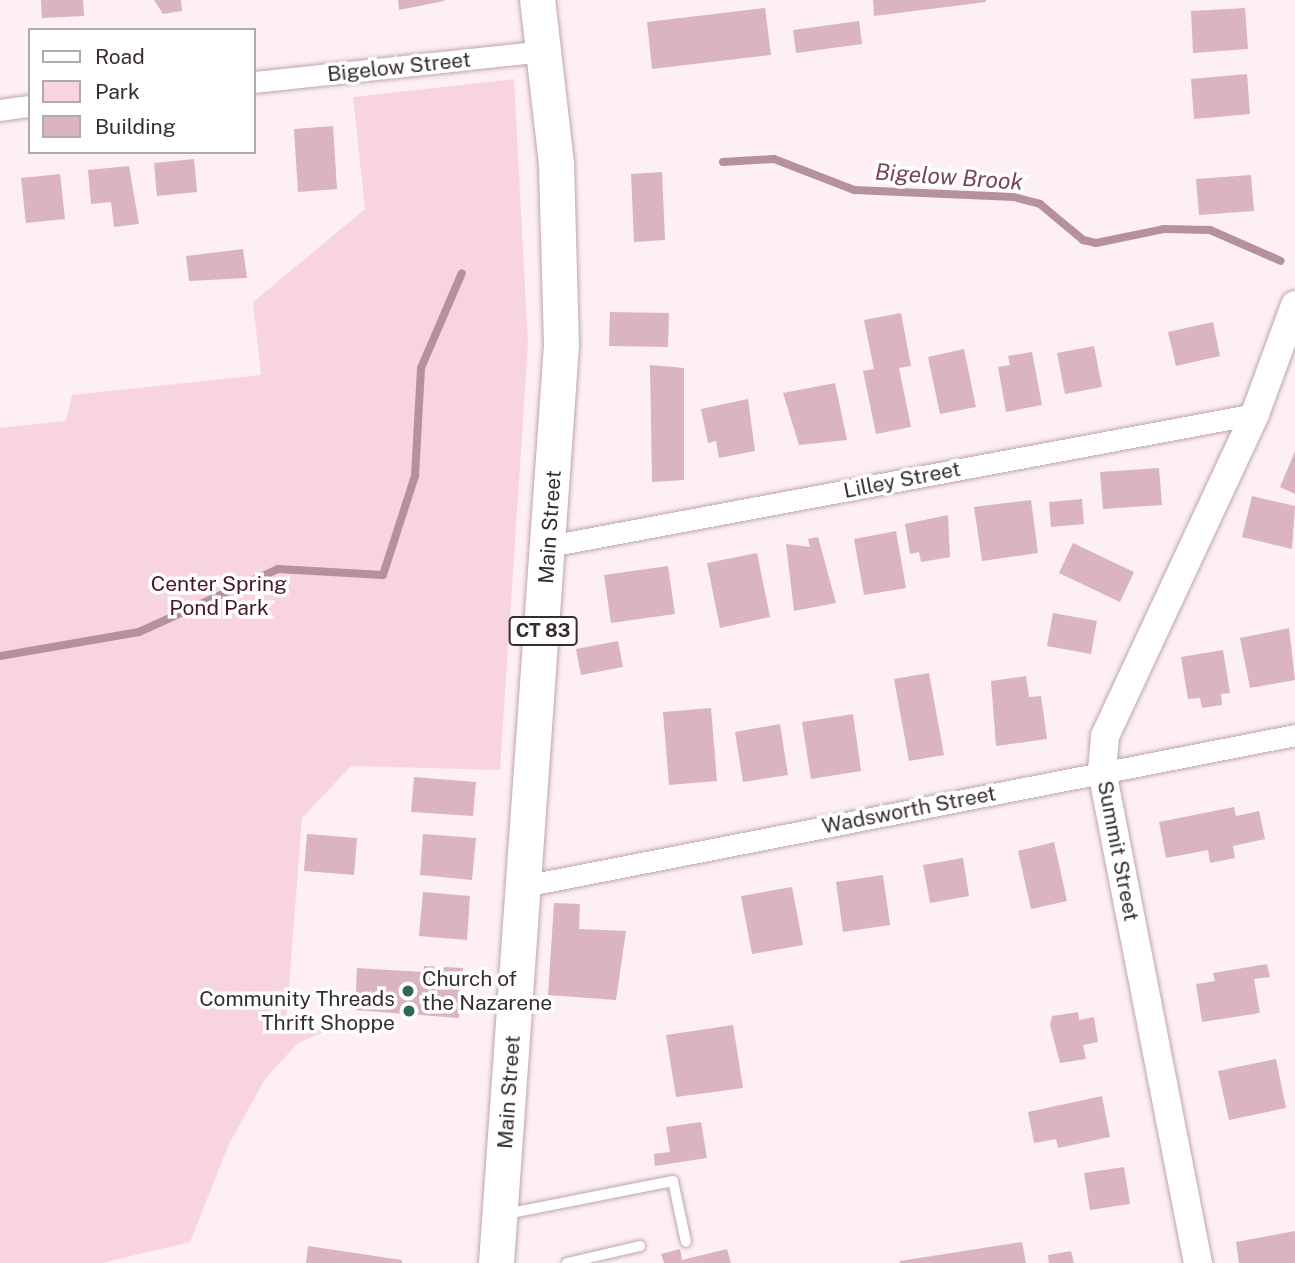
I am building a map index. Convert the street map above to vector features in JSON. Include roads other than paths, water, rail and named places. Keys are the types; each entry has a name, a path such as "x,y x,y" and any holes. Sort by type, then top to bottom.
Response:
{"main road":[{"name":"Main Street","path":"496,1263 549,546 562,284 544,51 537,0"}],"street":[{"name":"Bigelow Street","path":"256,82 544,51"},
{"path":"0,110 28,106"},
{"name":"Summit Street","path":"1198,1263 1102,771 1105,736 1255,414 1295,305"},
{"name":"Lilley Street","path":"549,546 1255,414"},
{"name":"Wadsworth Street","path":"524,886 1102,771 1295,736"}],"lane":[{"path":"500,1215 673,1181 686,1242"},
{"path":"566,1263 640,1246"}],"waterway":[{"name":"Bigelow Brook","path":"723,162 774,159 854,190 1014,197 1040,204 1083,240 1096,243 1164,229 1210,230 1281,261"},
{"path":"0,656 139,632 278,569 383,575 415,476 421,368 462,273"}],"place":[{"name":"Church of the Nazarene","path":"408,991"},
{"name":"Community Threads Thrift Shoppe","path":"409,1011"}],"park label":[{"name":"Center Spring Pond Park","path":"219,596"}]}
